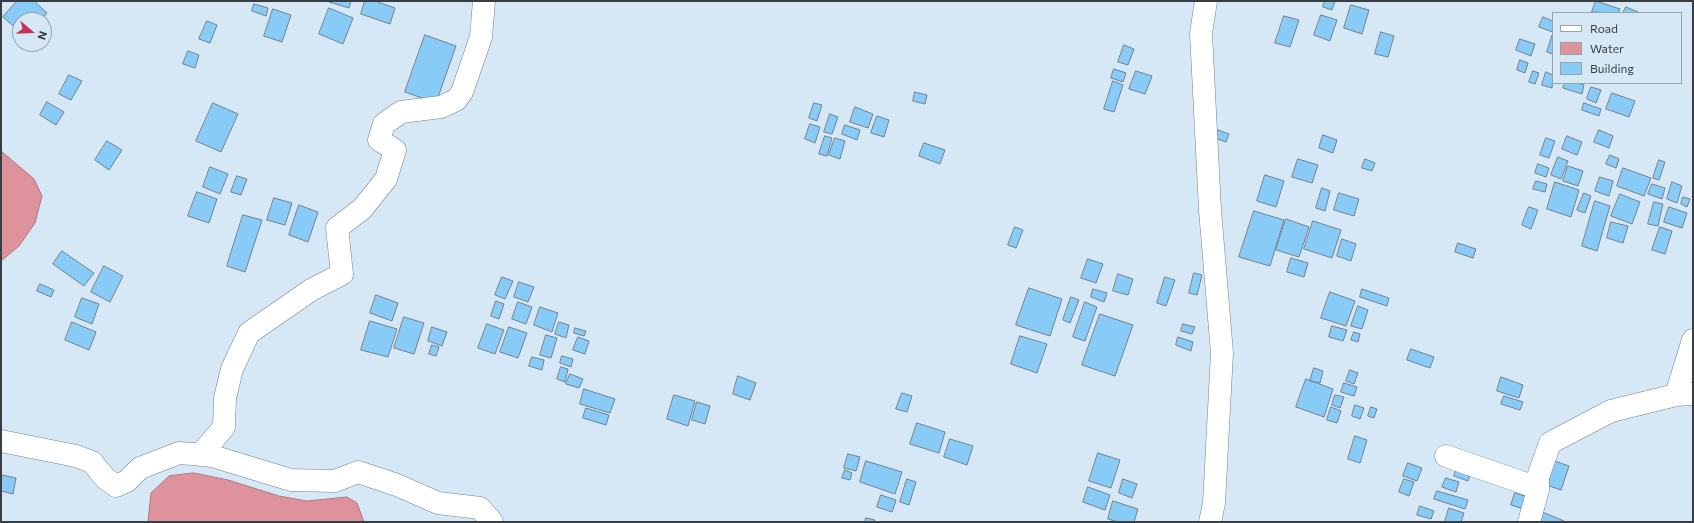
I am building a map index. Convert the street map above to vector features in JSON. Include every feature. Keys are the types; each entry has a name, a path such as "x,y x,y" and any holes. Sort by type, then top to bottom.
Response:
{"street":[{"path":"200,455 224,427 225,398 232,369 249,333 311,290 342,274 337,228 362,209 386,179 395,150 379,140 384,124 401,112 441,107 456,100 462,92 481,37 484,1"},
{"path":"1206,1 1201,33 1210,210 1222,352 1214,503 1210,522"},
{"path":"1529,522 1538,488 1538,477 1550,443 1611,411 1685,395 1693,340"},
{"path":"1,441 76,456 92,462 105,478 116,486 128,481 140,468 179,453 212,456 291,480 335,481 358,472 398,485 438,503 480,508 492,522"},
{"path":"1446,456 1538,488"}],"water":[{"path":"1,151 34,179 42,196 35,223 19,246 1,261"},
{"path":"194,473 228,480 279,496 307,501 347,497 357,503 364,522 148,522 151,493 169,476"}],"building":[{"path":"17,1 34,1 46,12 12,12 12,25 3,17"},
{"path":"329,1 351,1 349,8"},
{"path":"365,1 375,1 395,8 390,24 361,14"},
{"path":"1325,1 1335,1 1332,10 1323,7"},
{"path":"1596,1 1620,9 1618,12 1592,12"},
{"path":"254,4 268,8 266,16 252,11"},
{"path":"1351,5 1369,10 1362,34 1344,28"},
{"path":"1626,7 1638,12 1624,12"},
{"path":"329,8 353,18 343,44 319,34"},
{"path":"273,9 291,15 282,42 264,36"},
{"path":"1321,15 1337,20 1330,41 1314,35"},
{"path":"1284,16 1299,20 1290,47 1275,43"},
{"path":"1543,17 1552,21 1552,32 1539,27"},
{"path":"207,21 217,25 210,43 199,39"},
{"path":"1381,32 1394,36 1388,57 1375,54"},
{"path":"425,35 456,46 436,103 405,92"},
{"path":"1552,36 1552,54 1547,52"},
{"path":"1520,39 1535,44 1531,56 1516,50"},
{"path":"1124,45 1134,49 1128,65 1118,62"},
{"path":"188,51 199,55 195,68 183,64"},
{"path":"1520,60 1528,63 1525,73 1517,70"},
{"path":"1114,69 1126,73 1123,82 1111,78"},
{"path":"1136,71 1152,76 1145,94 1129,89"},
{"path":"1533,71 1539,73 1535,84 1529,82"},
{"path":"1546,72 1552,75 1552,88 1542,85"},
{"path":"69,75 82,81 71,100 59,94"},
{"path":"1113,81 1123,85 1114,112 1104,109"},
{"path":"1565,84 1584,85 1582,94 1563,88"},
{"path":"1591,87 1601,90 1596,103 1587,99"},
{"path":"915,92 927,95 925,104 913,101"},
{"path":"1612,93 1635,101 1629,117 1606,109"},
{"path":"47,102 64,112 56,125 40,115"},
{"path":"213,103 238,114 221,152 196,141"},
{"path":"814,103 822,105 817,121 809,118"},
{"path":"1584,103 1601,109 1599,116 1582,110"},
{"path":"855,107 873,114 868,128 850,122"},
{"path":"830,114 838,117 832,134 824,132"},
{"path":"877,116 889,120 884,137 871,133"},
{"path":"810,124 820,127 815,143 805,139"},
{"path":"845,125 860,130 857,140 842,134"},
{"path":"1218,130 1229,134 1226,142 1215,138"},
{"path":"1599,130 1613,136 1609,148 1594,142"},
{"path":"1323,135 1337,140 1333,153 1319,148"},
{"path":"825,136 832,138 827,156 819,154"},
{"path":"1567,136 1582,142 1577,155 1562,149"},
{"path":"835,138 845,141 840,159 829,155"},
{"path":"1546,138 1555,141 1549,158 1540,155"},
{"path":"107,141 122,150 109,170 95,160"},
{"path":"924,143 945,150 940,164 919,156"},
{"path":"1610,155 1619,159 1616,168 1606,164"},
{"path":"1558,157 1568,161 1561,179 1551,175"},
{"path":"1298,159 1318,165 1312,183 1292,177"},
{"path":"1365,159 1375,163 1372,171 1362,168"},
{"path":"1659,160 1665,162 1659,180 1653,178"},
{"path":"1538,164 1549,168 1546,177 1535,173"},
{"path":"1568,166 1583,171 1578,186 1563,181"},
{"path":"210,167 228,174 220,194 203,187"},
{"path":"1623,168 1651,178 1644,196 1617,186"},
{"path":"1265,175 1284,181 1276,207 1257,201"},
{"path":"237,176 247,179 241,195 231,192"},
{"path":"1600,177 1613,181 1609,196 1595,191"},
{"path":"1536,181 1547,184 1545,192 1533,189"},
{"path":"1555,182 1579,190 1571,217 1547,209"},
{"path":"1672,182 1682,186 1677,203 1667,199"},
{"path":"1652,184 1665,188 1662,199 1648,194"},
{"path":"1322,188 1330,191 1325,211 1316,208"},
{"path":"197,192 217,199 209,223 188,216"},
{"path":"1339,193 1359,199 1354,216 1334,210"},
{"path":"1584,193 1591,196 1585,213 1577,210"},
{"path":"1620,194 1640,202 1632,224 1611,216"},
{"path":"1683,197 1690,199 1687,207 1681,204"},
{"path":"274,198 292,203 285,225 267,220"},
{"path":"1595,201 1610,206 1597,251 1582,246"},
{"path":"1654,202 1663,204 1658,226 1648,224"},
{"path":"299,205 318,212 308,242 289,235"},
{"path":"1529,207 1538,210 1531,229 1522,225"},
{"path":"1669,207 1687,213 1682,228 1664,222"},
{"path":"1254,211 1284,220 1270,266 1239,257"},
{"path":"243,215 262,220 245,272 227,266"},
{"path":"1286,219 1309,227 1299,257 1276,250"},
{"path":"1313,221 1341,230 1332,258 1304,249"},
{"path":"1611,222 1628,226 1623,243 1607,238"},
{"path":"1015,227 1023,230 1016,248 1008,245"},
{"path":"1660,227 1672,231 1665,254 1652,250"},
{"path":"1342,239 1356,244 1351,261 1337,256"},
{"path":"1458,243 1476,249 1473,258 1455,252"},
{"path":"62,251 94,273 84,286 53,264"},
{"path":"1291,258 1308,263 1304,277 1287,272"},
{"path":"1088,259 1103,264 1096,283 1081,278"},
{"path":"104,266 123,276 110,302 91,292"},
{"path":"1194,273 1202,275 1197,295 1189,293"},
{"path":"1118,274 1133,279 1128,295 1113,291"},
{"path":"502,277 513,281 505,299 495,295"},
{"path":"1165,277 1175,280 1166,306 1157,303"},
{"path":"519,282 534,287 528,302 514,297"},
{"path":"40,284 54,290 51,297 37,291"},
{"path":"1029,288 1062,299 1050,336 1016,325"},
{"path":"1093,289 1107,293 1104,302 1091,297"},
{"path":"1362,289 1389,298 1387,306 1360,297"},
{"path":"1330,292 1355,301 1346,326 1321,318"},
{"path":"376,295 398,303 392,321 370,313"},
{"path":"1071,297 1079,300 1070,323 1063,320"},
{"path":"82,298 99,304 92,324 75,317"},
{"path":"496,301 504,304 499,319 491,316"},
{"path":"518,302 532,307 526,324 512,319"},
{"path":"1085,302 1097,307 1085,341 1073,337"},
{"path":"1358,306 1368,310 1362,329 1351,326"},
{"path":"540,307 558,313 552,332 534,325"},
{"path":"1100,314 1133,325 1115,376 1082,365"},
{"path":"404,317 424,323 414,354 394,348"},
{"path":"370,321 397,329 388,357 361,350"},
{"path":"72,322 96,332 89,350 65,340"},
{"path":"559,322 569,325 566,338 555,334"},
{"path":"487,324 504,330 495,354 478,348"},
{"path":"1183,324 1195,327 1192,334 1181,331"},
{"path":"1332,326 1347,330 1343,341 1329,337"},
{"path":"432,327 447,332 442,346 428,341"},
{"path":"509,327 527,333 518,358 500,352"},
{"path":"575,328 586,331 584,336 574,333"},
{"path":"1354,332 1360,334 1358,342 1351,340"},
{"path":"546,335 557,338 551,358 540,355"},
{"path":"1020,336 1047,344 1037,373 1011,364"},
{"path":"578,337 589,341 585,354 573,350"},
{"path":"1178,337 1193,342 1191,351 1176,345"},
{"path":"432,345 439,347 436,356 429,354"},
{"path":"1411,349 1434,357 1430,368 1407,360"},
{"path":"562,356 573,359 571,367 560,363"},
{"path":"532,357 544,360 542,370 529,366"},
{"path":"561,367 568,369 565,382 557,379"},
{"path":"1314,368 1323,371 1320,383 1310,381"},
{"path":"1350,370 1358,373 1354,384 1346,381"},
{"path":"570,374 583,379 579,388 566,384"},
{"path":"738,376 756,383 750,400 733,394"},
{"path":"1501,377 1523,385 1519,398 1497,391"},
{"path":"1306,379 1333,389 1324,417 1296,407"},
{"path":"1344,383 1357,387 1354,396 1341,392"},
{"path":"584,389 615,399 610,413 580,404"},
{"path":"902,393 912,396 907,412 896,409"},
{"path":"674,395 695,401 688,426 667,419"},
{"path":"1335,395 1344,397 1340,408 1332,405"},
{"path":"1504,396 1523,402 1520,410 1501,404"},
{"path":"697,402 710,406 705,424 692,420"},
{"path":"1355,405 1364,408 1360,419 1352,416"},
{"path":"1331,407 1341,411 1337,423 1327,420"},
{"path":"1371,407 1377,409 1374,418 1368,416"},
{"path":"586,408 609,415 606,425 583,418"},
{"path":"917,423 945,432 939,453 910,444"},
{"path":"1355,436 1367,440 1360,463 1348,459"},
{"path":"950,439 973,446 967,465 944,457"},
{"path":"1098,453 1120,460 1111,488 1089,481"},
{"path":"848,454 860,457 856,471 844,468"},
{"path":"1549,459 1569,466 1561,490 1541,483"},
{"path":"866,461 902,472 895,494 860,482"},
{"path":"1408,463 1422,468 1417,481 1403,476"},
{"path":"1457,468 1471,473 1468,481 1454,476"},
{"path":"845,470 852,473 850,480 842,478"},
{"path":"2,475 16,478 13,494 1,491"},
{"path":"1446,478 1459,482 1456,492 1442,487"},
{"path":"907,479 916,482 909,505 900,502"},
{"path":"1123,479 1137,484 1132,498 1119,493"},
{"path":"1404,479 1414,482 1409,496 1399,492"},
{"path":"1088,487 1110,495 1105,510 1083,502"},
{"path":"1437,491 1468,500 1465,509 1434,499"},
{"path":"1515,493 1531,498 1527,510 1511,505"},
{"path":"881,495 896,500 892,512 877,507"},
{"path":"1113,501 1138,509 1134,522 1118,522 1108,519"},
{"path":"1420,506 1434,511 1431,519 1417,515"},
{"path":"1449,508 1464,513 1461,522 1445,522"},
{"path":"1540,511 1564,521 1564,522 1536,522"},
{"path":"866,518 875,520 874,522 865,522"}]}
